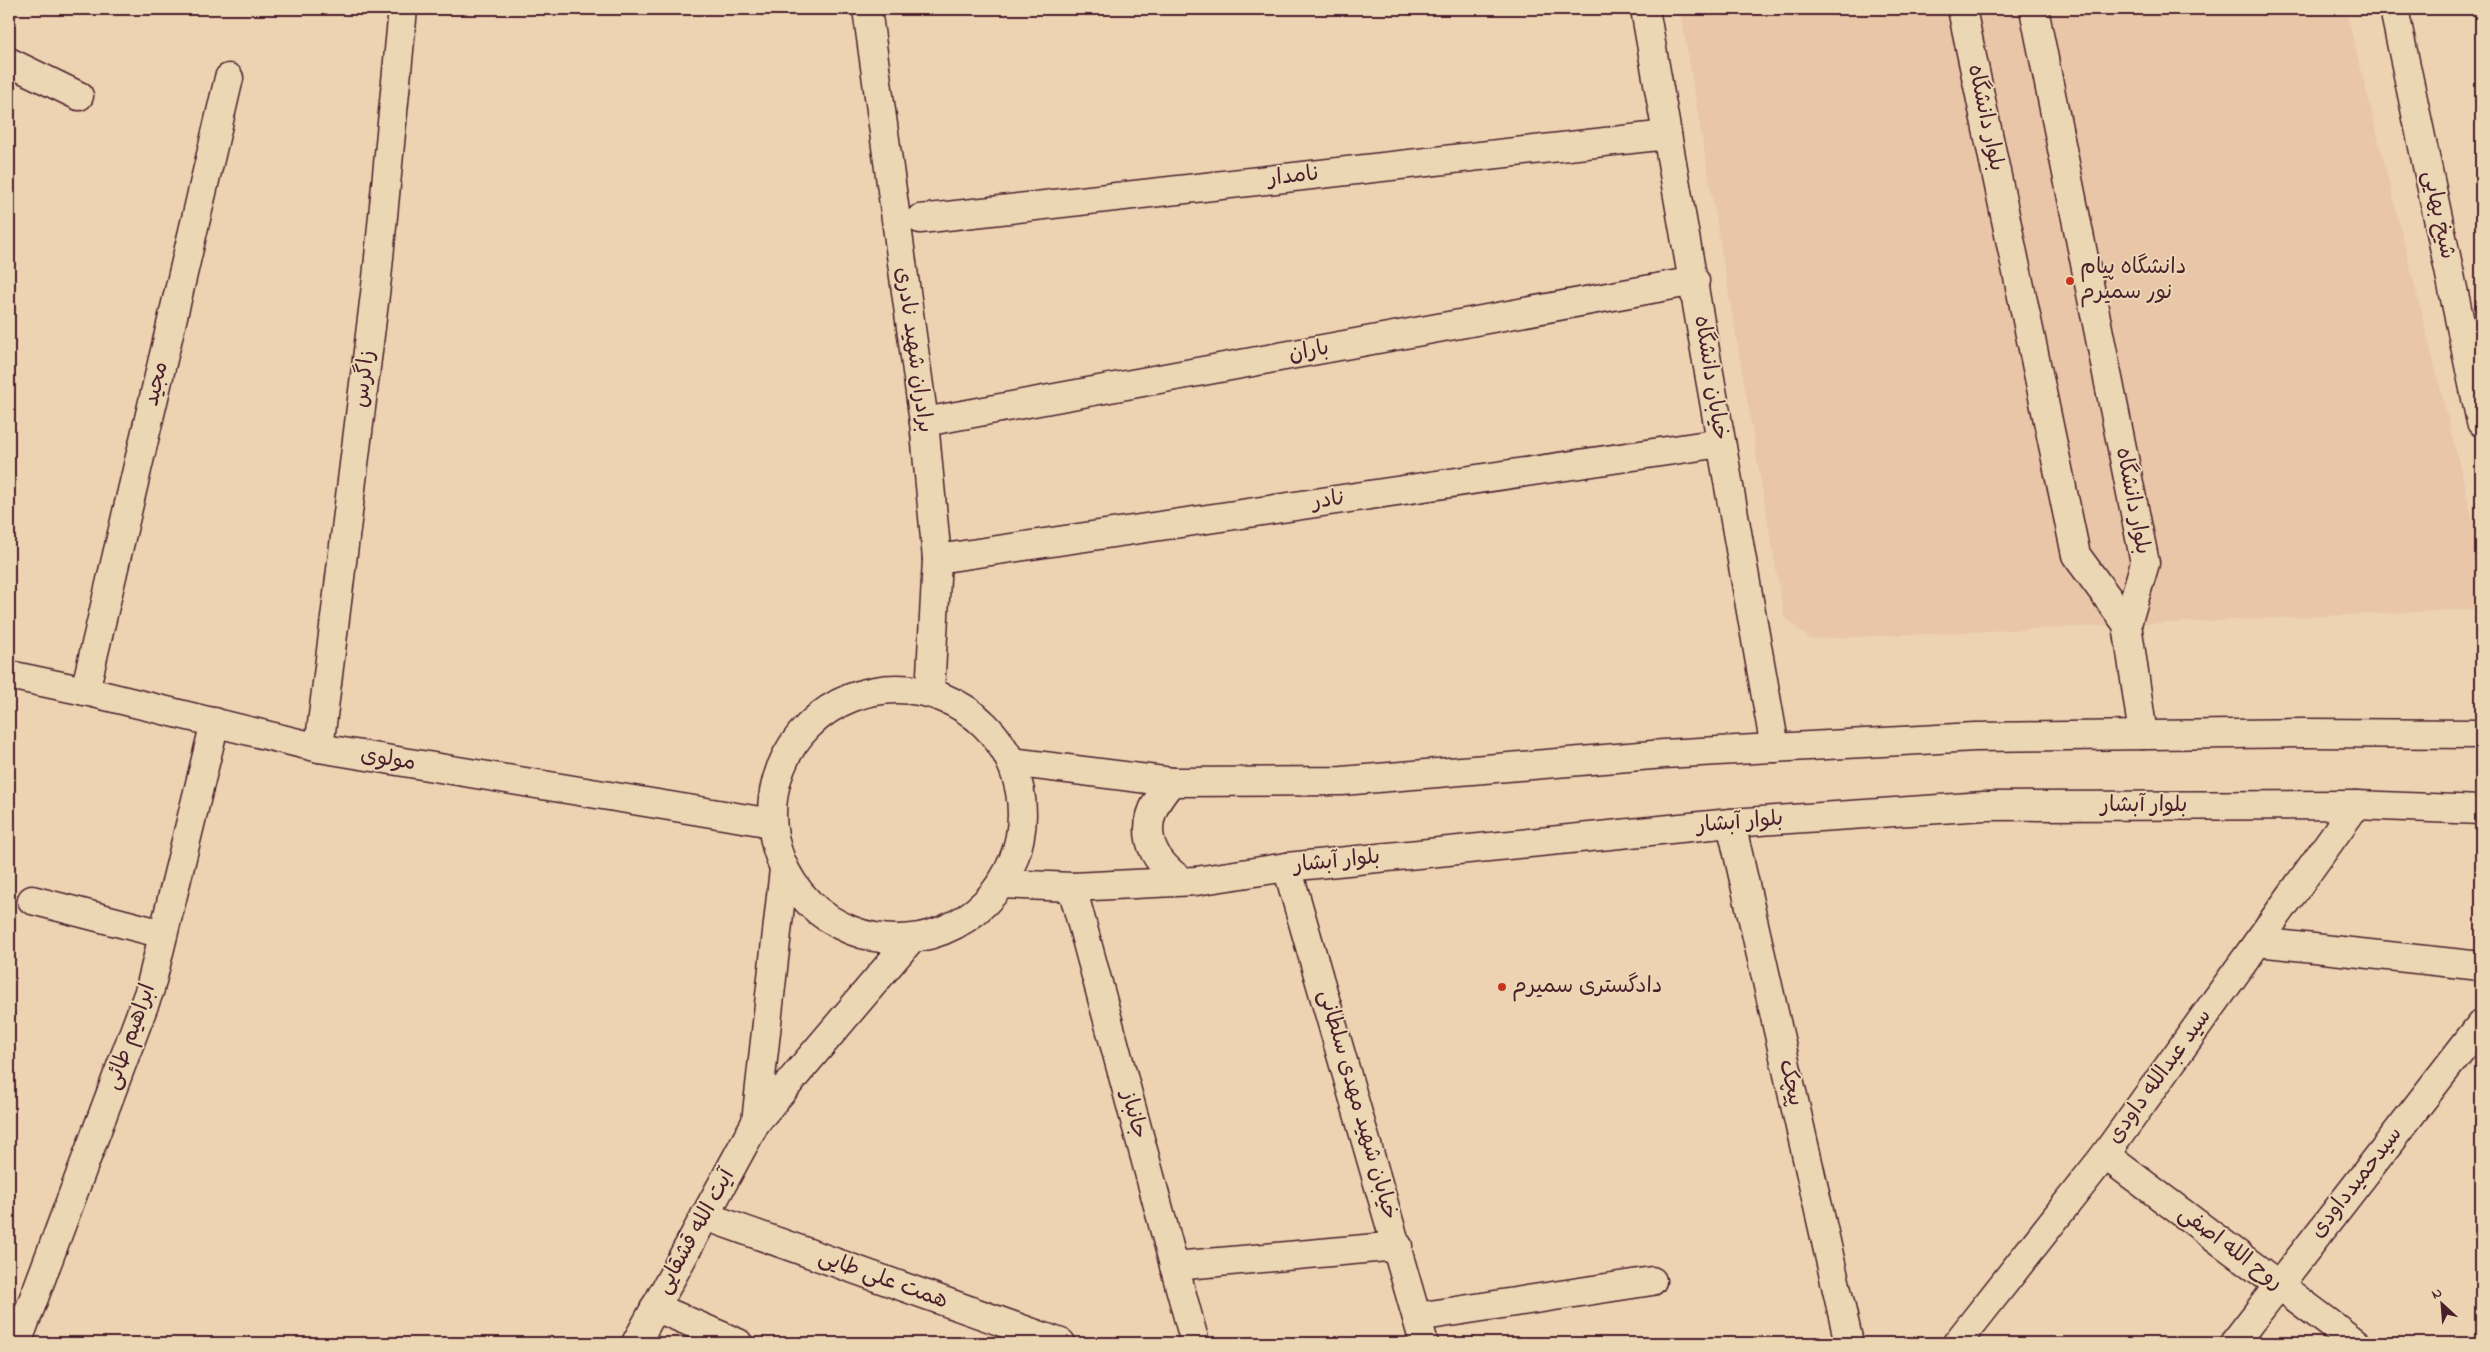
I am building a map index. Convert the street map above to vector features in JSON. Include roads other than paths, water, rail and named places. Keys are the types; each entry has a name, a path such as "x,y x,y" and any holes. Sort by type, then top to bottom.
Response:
{"street":[{"name":"زاگرس","path":"319,748 377,278 403,9"},
{"name":"برادران شهید نادری","path":"866,9 924,422 937,559 930,693"},
{"name":"خیابان دانشگاه","path":"1645,9 1695,282 1720,443 1775,748"},
{"name":"بلوار دانشگاه","path":"1962,9 2076,555 2127,624"},
{"name":"بلوار دانشگاه","path":"2034,9 2145,563 2127,624"},
{"name":"شیخ بهایی","path":"2394,9 2481,422"},
{"path":"9,62 80,96"},
{"name":"مجید","path":"85,691 229,78"},
{"name":"نامدار","path":"920,219 1668,135"},
{"name":"باران","path":"924,422 1695,282"},
{"name":"نادر","path":"937,559 1720,443"},
{"path":"2127,624 2143,735"},
{"name":"مولوی","path":"9,674 319,748 772,823"},
{"path":"891,689 930,693 964,708 992,731 1012,762 1022,803 1019,846 1001,884 977,911 946,930 911,939 872,937 836,924 806,900 784,869 776,846 772,823 775,784 791,747 818,718 852,698 891,689"},
{"name":"ابراهیم طائی","path":"17,1343 150,989 215,722"},
{"path":"1012,762 1172,782 1342,781 1664,754 1975,737 2481,734"},
{"path":"1172,782 1158,797 1150,815 1149,834 1154,853 1166,870 1182,881"},
{"name":"بلوار آبشار","path":"1001,884 1072,887 1182,881 1287,867 1731,823 1984,806 2356,806 2481,810"},
{"name":"سید عبدالله داودی","path":"1957,1343 2104,1155 2356,806"},
{"name":"پیچک","path":"1731,823 1849,1343"},
{"name":"خیابان شهید مهدی سلطانی","path":"1287,867 1398,1246 1424,1343"},
{"path":"756,1122 784,869"},
{"name":"جانباز","path":"1072,887 1195,1343"},
{"path":"32,900 163,934"},
{"path":"756,1122 911,939"},
{"path":"2258,942 2481,966"},
{"name":"سیدحمیدداودی","path":"2234,1343 2481,1024"},
{"name":"آیت الله قشقایی","path":"636,1343 756,1122"},
{"name":"روح الله اصفی","path":"2104,1155 2356,1343"},
{"name":"همت علی طایی","path":"705,1216 1061,1343"},
{"path":"1174,1266 1398,1246"},
{"path":"1417,1317 1652,1282"},
{"path":"655,1307 738,1343"}],"place":[{"name":"دانشگاه پیام نور سمیرم","path":"2070,281"},
{"name":"دادگستری سمیرم","path":"1502,987"}]}
